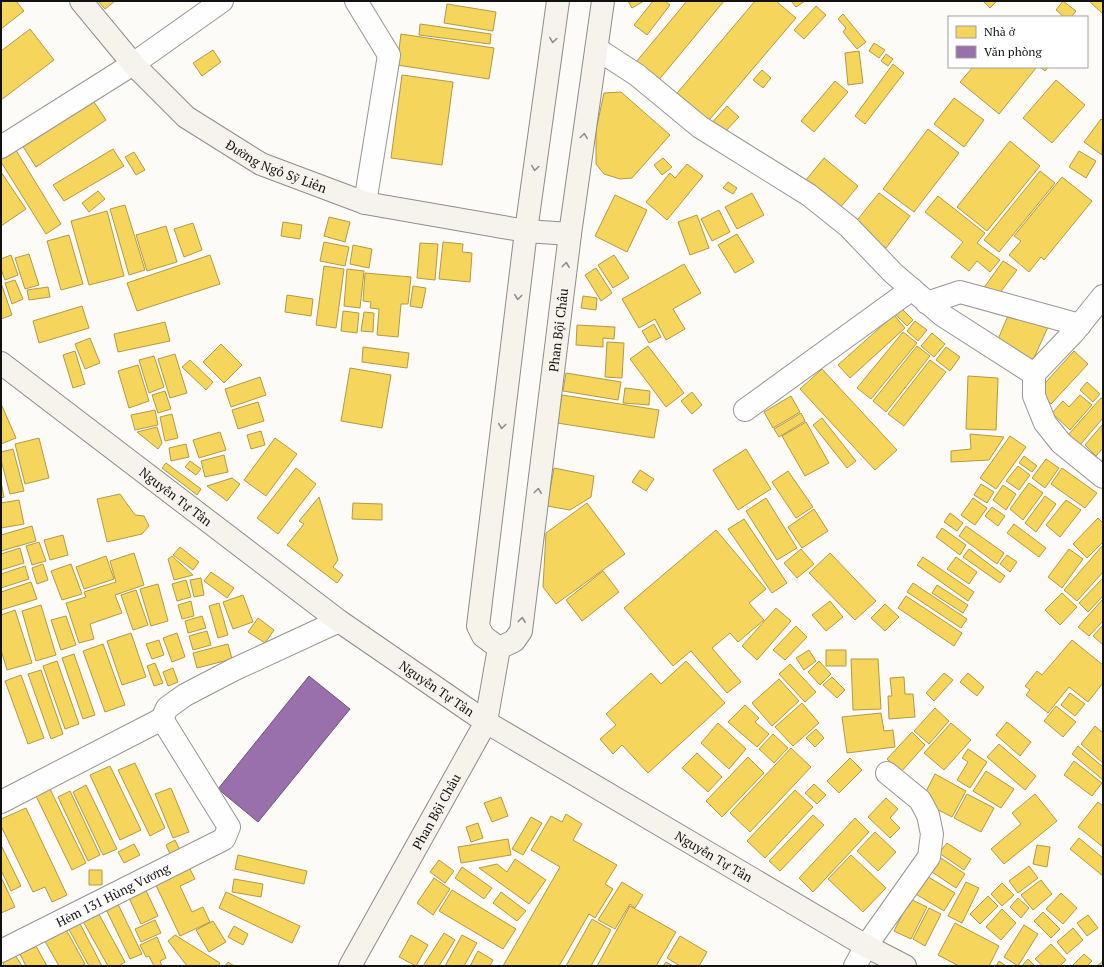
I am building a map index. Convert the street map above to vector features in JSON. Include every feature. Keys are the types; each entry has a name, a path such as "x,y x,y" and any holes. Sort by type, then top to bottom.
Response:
{"street":[{"name":"Đường Ngô Sỹ Liên","path":"81,1 132,64 186,117 261,164 366,203 526,230 570,234"},
{"path":"1,146 132,64 222,1"},
{"path":"356,1 389,55 366,203"},
{"path":"499,648 483,636 478,626 526,230 558,1"},
{"name":"Phan Bội Châu","path":"350,966 486,722 499,648 514,641 521,631 570,234 603,1"},
{"path":"596,49 637,75 700,127 809,195 849,227 893,274 942,315 1034,374"},
{"path":"746,410 919,296 960,292 1080,325"},
{"path":"1103,296 1080,325 1034,374 1034,396 1045,423 1061,443 1103,477"},
{"name":"Nguyễn Tự Tân","path":"1,363 339,621 486,722 866,946 905,966"},
{"path":"1,802 162,719 167,708 185,695 233,670 339,621"},
{"name":"Hẻm 131 Hùng Vương","path":"1,951 224,839 228,827 162,719"},
{"path":"855,966 866,946 929,857 932,834 928,815 920,800 887,773"}],"building: Nhà ở":[{"path":"1,1 16,1 24,11 1,29"},
{"path":"98,1 115,1 105,9"},
{"path":"628,1 644,1 632,8"},
{"path":"653,1 665,1 670,5 647,35 634,25"},
{"path":"687,1 724,1 658,81 636,62"},
{"path":"755,1 776,1 796,18 705,125 673,98"},
{"path":"791,1 805,1 796,7"},
{"path":"983,1 997,1 990,8"},
{"path":"1063,1 1076,11 1072,16 1063,16 1056,10"},
{"path":"1089,1 1103,1 1103,14"},
{"path":"447,4 496,12 493,31 444,23"},
{"path":"816,6 826,15 804,39 794,30"},
{"path":"843,14 866,42 857,49 843,32 846,28 838,19"},
{"path":"420,24 491,34 490,44 419,35"},
{"path":"30,29 54,60 1,100 1,51"},
{"path":"401,34 494,48 489,79 397,65"},
{"path":"874,43 885,50 879,58 869,51"},
{"path":"213,50 221,62 202,76 193,63"},
{"path":"859,51 863,83 848,85 845,53"},
{"path":"886,54 893,59 888,66 881,61"},
{"path":"893,64 904,73 865,124 855,116"},
{"path":"972,68 1036,68 999,114 960,82"},
{"path":"762,70 771,78 763,88 753,80"},
{"path":"402,75 453,82 442,165 391,158"},
{"path":"1056,80 1085,105 1052,143 1023,118"},
{"path":"835,81 848,92 814,132 801,121"},
{"path":"621,92 670,135 632,178 620,179 604,174 596,164 596,130 604,93"},
{"path":"954,98 984,120 964,147 934,124"},
{"path":"92,99 106,120 36,167 22,145"},
{"path":"727,106 739,117 721,136 709,126"},
{"path":"1101,119 1103,121 1102,155 1084,142"},
{"path":"928,129 959,153 914,212 883,189"},
{"path":"1010,141 1040,166 987,231 957,207"},
{"path":"14,147 61,224 46,234 1,162 1,155"},
{"path":"113,149 124,166 64,201 53,185"},
{"path":"1079,151 1096,161 1086,178 1069,167"},
{"path":"134,152 145,170 136,175 125,157"},
{"path":"663,158 672,167 662,175 654,165"},
{"path":"824,158 858,186 835,214 801,186"},
{"path":"687,164 703,176 667,220 646,202 670,173 675,178"},
{"path":"1040,171 1055,183 999,252 984,240"},
{"path":"1,172 26,209 1,226"},
{"path":"1062,177 1092,201 1044,260 1041,257 1029,272 1009,255 1021,241 1014,236"},
{"path":"728,182 737,188 733,194 723,188"},
{"path":"98,191 105,199 89,212 82,203"},
{"path":"752,193 764,215 737,229 725,207"},
{"path":"879,193 910,216 886,248 854,224"},
{"path":"615,195 647,210 627,252 595,236"},
{"path":"938,196 985,233 977,243 1000,260 990,272 977,261 969,271 951,257 963,242 925,212"},
{"path":"125,205 145,270 129,275 110,209"},
{"path":"719,210 730,232 712,241 701,219"},
{"path":"107,211 124,276 89,285 71,221"},
{"path":"697,215 709,248 690,255 678,222"},
{"path":"329,217 350,222 345,242 324,236"},
{"path":"283,222 302,225 300,239 281,236"},
{"path":"193,223 202,250 184,257 174,229"},
{"path":"166,226 177,262 147,271 136,235"},
{"path":"737,234 754,262 735,273 718,245"},
{"path":"69,235 83,284 61,290 47,241"},
{"path":"324,242 349,247 345,266 320,261"},
{"path":"443,242 463,244 462,252 472,253 470,282 439,279"},
{"path":"420,243 438,244 435,280 417,278"},
{"path":"353,245 372,249 369,268 350,264"},
{"path":"29,254 39,285 25,289 15,258"},
{"path":"11,255 18,275 5,280 1,269 1,259"},
{"path":"210,255 220,284 137,311 127,283"},
{"path":"614,255 629,278 613,288 598,265"},
{"path":"1003,261 1017,270 996,298 983,289"},
{"path":"684,264 701,293 673,309 685,329 666,340 655,319 639,328 622,299"},
{"path":"324,266 344,269 336,328 316,325"},
{"path":"596,268 612,293 601,301 585,275"},
{"path":"347,269 364,271 360,308 344,306"},
{"path":"365,273 411,277 408,304 401,304 398,337 377,335 379,309 370,308 371,302 363,301"},
{"path":"15,280 23,299 12,304 5,283"},
{"path":"1,283 12,315 1,319"},
{"path":"413,286 426,288 422,308 410,306"},
{"path":"48,287 50,297 29,300 27,290"},
{"path":"287,295 313,299 311,316 285,312"},
{"path":"583,296 597,298 596,310 581,308"},
{"path":"82,306 89,328 39,343 33,321"},
{"path":"902,309 913,320 907,326 896,315"},
{"path":"343,311 359,313 357,333 341,331"},
{"path":"1010,311 1048,327 1033,360 996,344"},
{"path":"364,312 374,313 373,332 361,331"},
{"path":"894,315 905,328 850,378 838,365"},
{"path":"915,321 927,330 918,341 907,331"},
{"path":"165,322 170,341 118,352 114,334"},
{"path":"654,324 661,337 649,343 642,331"},
{"path":"577,325 615,327 614,339 603,338 603,347 576,345"},
{"path":"903,332 917,343 871,399 857,388"},
{"path":"932,333 945,344 934,357 921,346"},
{"path":"90,338 100,363 85,369 75,344"},
{"path":"607,342 624,343 622,378 605,377"},
{"path":"221,344 242,365 224,383 203,362"},
{"path":"648,346 684,393 666,407 630,359"},
{"path":"917,346 930,356 886,412 873,401"},
{"path":"363,347 409,353 407,368 362,362"},
{"path":"946,347 960,357 950,371 936,360"},
{"path":"75,351 85,384 73,388 63,355"},
{"path":"1074,351 1088,364 1051,404 1037,392"},
{"path":"175,354 187,393 170,398 158,359"},
{"path":"154,356 164,387 149,393 139,360"},
{"path":"190,360 213,382 206,390 182,367"},
{"path":"930,360 946,372 904,426 888,414"},
{"path":"138,365 149,401 129,408 118,371"},
{"path":"350,368 391,375 382,428 341,421"},
{"path":"822,369 897,450 875,470 800,389"},
{"path":"566,373 621,382 618,400 563,391"},
{"path":"968,376 998,378 996,430 966,429"},
{"path":"260,377 266,395 231,407 225,389"},
{"path":"1087,382 1100,394 1093,402 1080,390"},
{"path":"625,388 650,391 649,405 623,403"},
{"path":"165,391 171,409 158,413 152,395"},
{"path":"692,392 702,405 692,414 681,401"},
{"path":"562,395 659,410 654,438 557,423"},
{"path":"1080,395 1092,405 1070,430 1052,413 1063,401 1069,407"},
{"path":"791,396 800,412 773,428 764,412"},
{"path":"1101,398 1103,399 1103,418 1080,445 1068,435"},
{"path":"258,402 264,421 238,429 232,410"},
{"path":"2,406 16,438 1,444 1,407"},
{"path":"155,410 158,425 135,430 131,415"},
{"path":"801,413 805,421 779,437 774,429"},
{"path":"172,414 178,438 165,441 160,417"},
{"path":"822,418 856,461 847,468 813,425"},
{"path":"806,422 829,463 805,476 782,436"},
{"path":"1102,425 1103,448 1096,456 1085,445"},
{"path":"157,427 162,443 158,449 137,432"},
{"path":"261,431 265,445 251,449 247,435"},
{"path":"220,432 226,450 199,458 193,440"},
{"path":"970,434 1004,437 989,460 951,462 951,451 971,449"},
{"path":"1010,436 1026,447 996,489 980,478"},
{"path":"39,438 49,478 25,484 15,444"},
{"path":"275,438 297,454 266,496 244,480"},
{"path":"186,444 189,457 171,461 169,448"},
{"path":"13,449 24,491 10,494 1,460 1,452"},
{"path":"746,449 771,489 738,510 713,470"},
{"path":"224,455 228,472 205,477 201,461"},
{"path":"1024,456 1037,466 1032,472 1019,463"},
{"path":"1046,459 1059,468 1045,488 1032,478"},
{"path":"190,461 201,469 196,475 185,467"},
{"path":"166,463 201,489 197,495 162,468"},
{"path":"1018,466 1030,475 1019,490 1006,481"},
{"path":"296,468 316,484 278,534 257,518"},
{"path":"554,468 594,476 591,497 570,510 547,506"},
{"path":"1062,468 1097,493 1085,508 1051,484"},
{"path":"640,470 654,479 646,491 632,482"},
{"path":"788,471 813,507 796,518 772,482"},
{"path":"232,478 240,484 227,501 207,486"},
{"path":"1,482 4,497 1,498"},
{"path":"1029,483 1043,493 1023,520 1010,509"},
{"path":"981,484 994,492 987,503 974,495"},
{"path":"1003,485 1016,494 1006,510 993,500"},
{"path":"120,494 135,515 144,516 149,526 142,534 107,542 97,499"},
{"path":"1045,496 1056,504 1036,532 1025,523"},
{"path":"319,497 338,560 333,567 343,575 337,583 287,545 304,524 299,521"},
{"path":"766,498 797,548 777,560 746,511"},
{"path":"973,498 987,508 975,525 961,515"},
{"path":"19,500 24,524 1,528 1,503"},
{"path":"1066,500 1081,510 1060,537 1046,525"},
{"path":"353,503 382,504 382,520 352,519"},
{"path":"587,503 625,554 556,604 543,587 546,533"},
{"path":"992,507 1005,516 998,526 985,516"},
{"path":"814,509 828,531 802,548 788,527"},
{"path":"950,513 963,523 957,531 944,522"},
{"path":"1098,518 1103,523 1103,542 1087,558 1073,544"},
{"path":"744,519 787,583 772,593 728,529"},
{"path":"1014,524 1046,548 1039,557 1007,533"},
{"path":"32,526 36,541 1,551 1,535"},
{"path":"966,526 1004,553 997,564 959,536"},
{"path":"942,528 966,545 960,555 936,537"},
{"path":"716,530 766,589 749,603 764,620 738,642 730,633 712,648 741,682 727,693 691,651 673,666 624,608"},
{"path":"63,535 68,555 50,560 44,540"},
{"path":"39,542 46,561 32,565 26,546"},
{"path":"1103,545 1103,572 1077,601 1064,590"},
{"path":"180,547 199,562 193,570 173,555"},
{"path":"20,548 24,563 1,570 1,554"},
{"path":"801,549 814,564 797,578 784,563"},
{"path":"969,549 1005,576 1000,583 963,557"},
{"path":"1069,549 1083,559 1062,588 1048,577"},
{"path":"134,553 144,585 115,595 122,613 90,624 94,639 79,643 66,603 86,597 84,592 116,582 110,561"},
{"path":"830,553 876,601 855,620 809,573"},
{"path":"1007,555 1017,562 1010,572 1000,564"},
{"path":"106,556 114,579 84,589 76,567"},
{"path":"172,556 193,575 174,580 168,559"},
{"path":"923,557 974,592 968,601 917,565"},
{"path":"956,557 977,572 969,584 947,569"},
{"path":"43,564 48,580 37,584 32,568"},
{"path":"71,564 82,594 62,600 51,571"},
{"path":"25,566 29,579 1,588 1,574"},
{"path":"603,571 619,592 582,621 566,600"},
{"path":"211,572 234,588 227,598 204,581"},
{"path":"201,578 204,595 194,597 190,580"},
{"path":"1103,578 1103,596 1088,612 1079,603"},
{"path":"186,580 191,597 177,601 172,584"},
{"path":"31,582 37,599 1,610 1,592"},
{"path":"913,583 967,619 961,628 907,592"},
{"path":"158,584 168,621 151,626 140,589"},
{"path":"937,585 968,605 963,613 932,593"},
{"path":"136,590 148,625 133,630 121,595"},
{"path":"1062,593 1077,607 1060,625 1045,610"},
{"path":"243,595 253,622 233,629 223,602"},
{"path":"906,596 962,633 954,646 898,608"},
{"path":"1103,599 1103,621 1089,636 1078,627"},
{"path":"191,601 194,616 182,619 178,605"},
{"path":"830,601 843,617 826,631 812,615"},
{"path":"219,603 228,635 218,638 209,606"},
{"path":"885,604 899,617 885,631 871,618"},
{"path":"41,605 56,655 36,661 22,611"},
{"path":"776,608 791,621 757,660 742,646"},
{"path":"15,610 32,663 7,670 1,650 1,615"},
{"path":"66,616 76,645 61,650 51,620"},
{"path":"202,616 206,628 188,633 185,621"},
{"path":"258,618 274,630 265,643 248,632"},
{"path":"1103,625 1103,645 1093,636"},
{"path":"796,626 807,637 785,660 773,650"},
{"path":"207,631 211,645 193,650 189,636"},
{"path":"131,633 146,677 122,685 107,641"},
{"path":"177,633 185,657 172,662 163,638"},
{"path":"159,640 164,655 152,659 146,644"},
{"path":"1072,640 1103,665 1103,683 1088,702 1069,687 1048,713 1026,695 1030,690 1025,686 1037,671 1042,675"},
{"path":"103,644 125,705 105,712 83,651"},
{"path":"228,644 232,659 197,668 193,653"},
{"path":"809,650 816,661 804,670 796,658"},
{"path":"826,650 846,650 846,666 826,666"},
{"path":"74,654 95,715 83,719 62,658"},
{"path":"851,659 878,659 881,709 853,710"},
{"path":"57,661 79,724 65,729 43,666"},
{"path":"686,661 725,703 648,773 622,745 613,754 600,739 616,725 606,714 651,673 661,684"},
{"path":"819,661 831,674 820,685 808,672"},
{"path":"155,663 163,683 154,686 147,666"},
{"path":"790,664 816,692 805,702 779,674"},
{"path":"173,668 178,682 168,686 163,672"},
{"path":"41,670 63,734 51,739 28,674"},
{"path":"944,673 953,680 934,701 926,693"},
{"path":"968,673 984,687 977,696 960,682"},
{"path":"21,675 44,738 28,744 5,681"},
{"path":"832,677 845,690 837,698 823,685"},
{"path":"904,677 905,694 913,694 915,717 889,719 888,696 892,696 890,678"},
{"path":"779,679 799,701 772,726 752,703"},
{"path":"1070,693 1085,704 1075,716 1061,705"},
{"path":"802,703 819,723 793,746 775,727"},
{"path":"745,705 759,718 755,722 769,734 757,747 728,722"},
{"path":"1056,706 1076,722 1063,737 1044,721"},
{"path":"935,708 949,721 929,744 914,731"},
{"path":"881,713 884,731 893,730 895,747 847,753 842,717"},
{"path":"1007,722 1031,742 1020,756 996,735"},
{"path":"718,723 746,749 729,769 701,743"},
{"path":"951,723 971,740 944,770 924,753"},
{"path":"1095,726 1103,733 1103,763 1081,744"},
{"path":"816,729 824,738 815,747 806,738"},
{"path":"912,732 925,745 901,772 887,759"},
{"path":"773,734 788,748 774,763 759,749"},
{"path":"999,744 1036,776 1025,790 987,757"},
{"path":"1078,746 1103,767 1103,780 1072,754"},
{"path":"791,748 811,767 750,832 730,813"},
{"path":"968,749 987,762 970,788 957,780 968,762 962,758"},
{"path":"697,753 722,777 708,792 682,768"},
{"path":"748,757 764,773 722,817 706,801"},
{"path":"850,758 862,770 839,793 827,781"},
{"path":"1074,761 1102,783 1092,796 1064,775"},
{"path":"135,763 165,828 150,836 118,770"},
{"path":"110,766 141,830 120,840 90,775"},
{"path":"986,771 1014,789 1001,808 973,791"},
{"path":"935,774 966,791 952,817 921,801"},
{"path":"814,784 826,795 817,804 805,793"},
{"path":"86,785 117,849 103,855 73,792"},
{"path":"49,787 86,863 72,870 35,794"},
{"path":"171,788 189,832 173,838 155,794"},
{"path":"795,790 813,807 765,858 747,841"},
{"path":"70,791 100,855 88,861 58,797"},
{"path":"967,794 994,808 981,832 954,818"},
{"path":"1035,794 1057,821 1004,864 991,849 1021,824 1012,813"},
{"path":"501,797 508,816 492,822 484,803"},
{"path":"886,798 898,809 890,818 900,828 890,838 868,817"},
{"path":"1098,802 1103,806 1103,847 1078,827"},
{"path":"26,808 67,895 52,902 45,887 33,892 1,826 1,819"},
{"path":"566,814 582,824 573,840 617,865 605,884 613,889 595,918 589,914 559,966 503,966 560,867 531,850 551,816 562,822"},
{"path":"813,815 824,825 780,871 769,861"},
{"path":"531,817 542,823 523,855 512,849"},
{"path":"855,818 869,832 813,892 799,878"},
{"path":"478,823 483,838 471,842 466,827"},
{"path":"875,832 896,852 878,871 857,851"},
{"path":"1079,838 1103,858 1103,876 1070,849"},
{"path":"508,839 511,855 461,863 458,847"},
{"path":"175,840 181,852 171,856 166,845"},
{"path":"947,843 971,859 964,870 939,853"},
{"path":"134,844 140,855 124,863 118,852"},
{"path":"1,845 21,886 11,891 1,870"},
{"path":"1037,845 1050,847 1047,867 1033,864"},
{"path":"238,855 307,871 304,884 235,869"},
{"path":"851,855 886,888 863,912 828,879"},
{"path":"938,856 965,874 956,888 929,870"},
{"path":"515,859 546,880 529,904 479,868 497,864 507,872"},
{"path":"439,860 454,871 445,883 430,872"},
{"path":"187,863 195,879 180,886 192,912 203,907 210,922 180,936 153,879"},
{"path":"1029,866 1038,878 1018,893 1009,881"},
{"path":"462,867 492,888 484,899 455,878"},
{"path":"89,870 102,870 102,885 89,885"},
{"path":"925,875 955,893 944,911 914,893"},
{"path":"1,877 15,907 1,913"},
{"path":"434,878 450,889 433,915 417,903"},
{"path":"234,879 263,884 261,897 232,892"},
{"path":"1041,880 1052,894 1033,910 1021,895"},
{"path":"142,882 158,916 141,924 125,889"},
{"path":"622,882 643,895 635,908 630,904 615,929 598,920"},
{"path":"966,882 979,888 962,923 948,916"},
{"path":"1002,883 1014,895 1002,906 991,894"},
{"path":"452,890 516,929 503,949 439,911"},
{"path":"226,892 300,926 292,943 219,908"},
{"path":"501,892 526,911 517,921 493,903"},
{"path":"1061,893 1077,908 1063,924 1046,909"},
{"path":"114,896 142,954 130,959 102,901"},
{"path":"988,896 998,906 980,924 970,914"},
{"path":"1018,898 1029,908 1021,918 1010,907"},
{"path":"910,899 927,907 911,939 894,931"},
{"path":"630,906 676,932 656,966 597,966"},
{"path":"95,907 125,962 119,966 108,966 80,916"},
{"path":"929,908 941,914 925,946 913,939"},
{"path":"1002,909 1016,923 1001,940 986,927"},
{"path":"1043,912 1060,929 1051,938 1034,921"},
{"path":"1088,915 1098,928 1087,936 1077,923"},
{"path":"592,919 611,930 591,966 566,966"},
{"path":"78,920 102,966 89,966 67,926"},
{"path":"155,920 161,933 141,942 135,929"},
{"path":"213,921 226,942 209,952 196,930"},
{"path":"955,923 999,946 989,966 959,966 938,955"},
{"path":"63,924 85,964 81,966 59,966 42,936"},
{"path":"1024,925 1038,934 1018,966 1004,957"},
{"path":"234,926 248,934 243,945 228,937"},
{"path":"1073,928 1083,940 1067,954 1057,942"},
{"path":"444,933 455,940 439,966 423,966"},
{"path":"175,935 220,963 218,966 187,966 168,941"},
{"path":"411,935 428,945 416,966 399,957"},
{"path":"462,935 477,943 464,966 445,966"},
{"path":"680,936 707,952 699,966 680,966 667,958"},
{"path":"157,937 166,958 160,961 162,966 154,966 149,956 146,957 140,945"},
{"path":"1051,944 1066,960 1060,966 1043,966 1035,959"},
{"path":"36,946 47,966 26,966 20,954"},
{"path":"12,950 22,966 4,966 1,957"},
{"path":"478,951 493,960 490,966 470,966"},
{"path":"1084,954 1092,961 1087,966 1072,966"},
{"path":"1028,959 1035,966 1022,966"},
{"path":"999,961 1006,966 996,966"},
{"path":"1103,961 1103,966 1097,966"},
{"path":"228,962 234,966 225,966"},
{"path":"666,962 673,966 663,966"}],"building: Văn phòng":[{"path":"309,676 350,709 258,822 218,789"}]}
